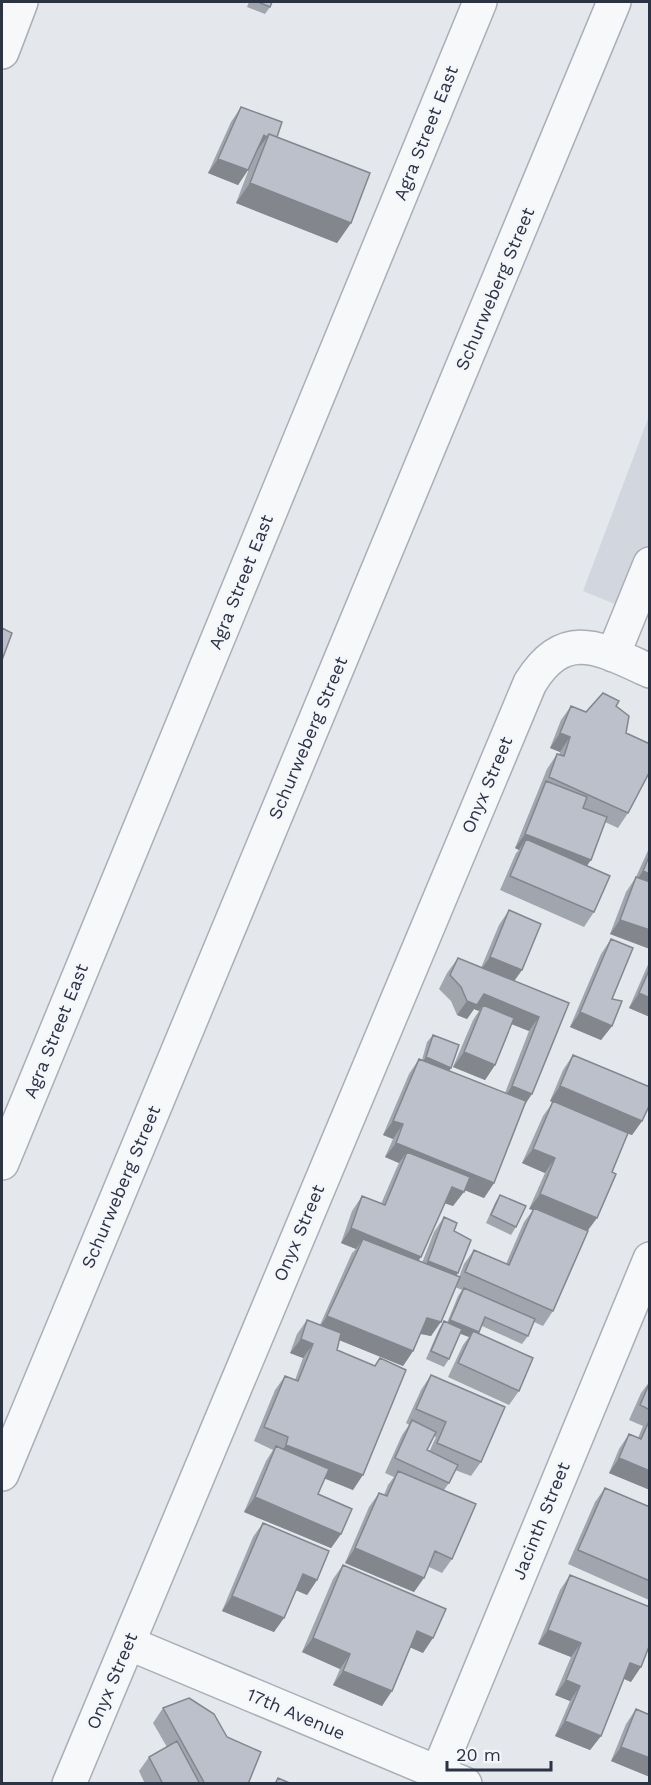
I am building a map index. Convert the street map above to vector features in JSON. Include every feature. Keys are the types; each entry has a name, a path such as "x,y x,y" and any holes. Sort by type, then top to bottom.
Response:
{"street":[{"path":"2,52 21,2"},
{"name":"Agra Street East","path":"2,1163 9,1123 480,2"},
{"name":"Schurweberg Street","path":"2,1474 614,2"},
{"path":"613,655 650,564"},
{"name":"Onyx Street","path":"69,1784 530,683 540,666 556,653 579,646 601,650 650,671"},
{"name":"Jacinth Street","path":"445,1780 650,1259"},
{"name":"17th Avenue","path":"128,1643 445,1780"}],"shaded area":[{"path":"649,416 649,618 583,591"}],"building":[{"path":"258,2 272,2 270,7"},
{"path":"241,107 282,122 277,137 264,135 248,170 218,159"},
{"path":"269,134 370,173 351,223 250,183"},
{"path":"2,628 12,633 2,660"},
{"path":"603,693 619,701 616,706 629,716 626,733 650,744 650,771 628,813 549,777 557,754 564,756 570,737 560,733 571,706 586,712"},
{"path":"546,781 587,797 583,808 607,817 591,860 525,834"},
{"path":"526,839 610,876 594,912 510,876"},
{"path":"650,854 650,874 643,871"},
{"path":"636,877 650,882 650,930 620,920"},
{"path":"509,910 541,924 522,970 490,957"},
{"path":"611,939 633,948 612,999 622,1001 612,1026 580,1012"},
{"path":"458,958 569,1003 532,1094 512,1086 539,1017 484,994 477,1005 467,1001 461,987 450,975"},
{"path":"650,968 650,998 639,993"},
{"path":"483,1005 514,1018 495,1065 464,1052"},
{"path":"433,1035 459,1045 451,1068 426,1057"},
{"path":"573,1055 650,1087 650,1104 642,1121 560,1086"},
{"path":"419,1059 526,1101 494,1183 396,1143 403,1124 393,1121"},
{"path":"553,1101 628,1133 612,1172 616,1174 597,1218 540,1194 555,1158 533,1149"},
{"path":"407,1152 470,1177 464,1192 452,1187 421,1257 351,1228 362,1196 385,1205"},
{"path":"500,1195 526,1206 516,1227 491,1215"},
{"path":"534,1208 588,1231 553,1311 465,1272 474,1250 509,1265"},
{"path":"444,1217 457,1223 454,1231 471,1240 458,1273 428,1261"},
{"path":"363,1239 460,1277 441,1322 427,1318 413,1351 327,1316"},
{"path":"464,1288 535,1319 528,1336 485,1317 479,1332 450,1320"},
{"path":"307,1320 341,1333 337,1350 375,1366 380,1358 406,1370 363,1475 286,1445 288,1437 264,1427 285,1376 298,1381 313,1344 301,1339"},
{"path":"444,1321 462,1329 449,1359 431,1351"},
{"path":"473,1331 533,1358 519,1391 458,1363"},
{"path":"431,1375 505,1407 481,1462 437,1443 446,1422 416,1409"},
{"path":"650,1382 650,1410 640,1405"},
{"path":"650,1419 650,1471 619,1458 629,1434 641,1439"},
{"path":"412,1420 436,1432 427,1450 458,1465 449,1483 395,1458"},
{"path":"276,1446 329,1469 318,1494 352,1509 341,1534 255,1497"},
{"path":"398,1471 476,1504 452,1559 435,1551 424,1578 355,1548 379,1493 387,1496"},
{"path":"605,1488 650,1507 650,1581 578,1550"},
{"path":"263,1523 329,1551 317,1580 303,1574 284,1618 232,1596"},
{"path":"343,1565 446,1609 433,1638 417,1631 392,1691 343,1671 350,1654 313,1638"},
{"path":"570,1575 650,1607 650,1644 641,1667 630,1663 601,1736 565,1721 580,1686 566,1680 581,1643 548,1630"},
{"path":"189,1698 214,1714 227,1737 261,1752 248,1784 205,1784 163,1708"},
{"path":"636,1709 650,1715 650,1758 621,1747"},
{"path":"177,1741 200,1784 163,1784 149,1757"},
{"path":"278,1778 292,1784 275,1784"}]}
